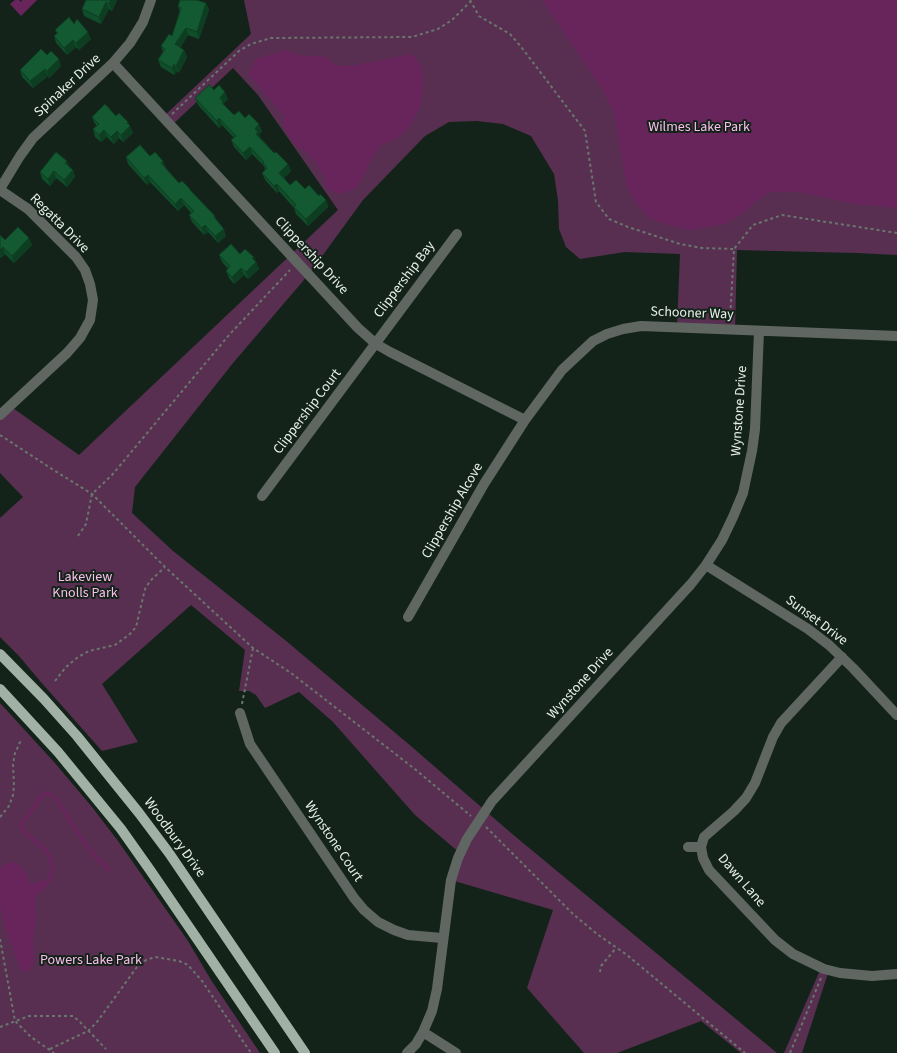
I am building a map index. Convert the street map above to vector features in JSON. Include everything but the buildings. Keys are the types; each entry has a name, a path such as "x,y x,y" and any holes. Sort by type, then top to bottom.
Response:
{"main road":[{"name":"Woodbury Drive","path":"0,654 69,727 140,813 169,853 305,1053"},
{"path":"0,690 63,757 125,834 275,1053"}],"street":[{"name":"Spinaker Drive","path":"0,189 33,138 113,63 130,43 143,22 151,0"},
{"name":"Clippership Drive","path":"113,63 358,328 376,344 525,420"},
{"name":"Regatta Drive","path":"0,189 28,209 76,257 85,270 90,284 92,300 90,320 80,338 67,353 0,415"},
{"name":"Clippership Bay","path":"376,344 457,234"},
{"name":"Schooner Way","path":"525,420 562,370 593,341 607,334 623,329 641,326 897,336"},
{"name":"Wynstone Drive","path":"407,1053 416,1044 432,1011 437,989 442,938 451,880 458,858 467,839 492,801 691,584 706,565 722,540 734,517 743,493 748,473 755,429 759,331"},
{"name":"Clippership Court","path":"262,496 376,344"},
{"name":"Clippership Alcove","path":"408,617 484,484 525,420"},
{"name":"Sunset Drive","path":"706,565 808,629 842,657 897,715"},
{"name":"Dawn Lane","path":"842,657 781,723 755,783 746,798 734,811 704,837 702,847 703,858 709,870 775,940 793,954 824,969 840,973 858,975 897,974"},
{"name":"Wynstone Court","path":"240,713 250,744 354,898 364,910 378,922 394,930 408,934 442,938"},
{"path":"688,847 702,847"},
{"path":"423,1032 456,1053"}],"path":[{"path":"166,120 239,51 251,44 271,38 412,37 438,29 452,20 470,1 479,16 510,34 585,131 596,202 609,219 628,227 680,244 702,248 734,249"},
{"path":"730,330 734,249 753,225 782,215 897,233"},
{"path":"78,536 86,524 92,494 112,475 229,335 298,262"},
{"path":"0,435 52,470 92,494 165,567 254,648 304,683 416,770 470,816"},
{"path":"56,682 66,667 78,657 89,651 115,645 130,634 136,627 144,589 165,567"},
{"path":"240,713 254,648"},
{"path":"0,817 9,806 13,795 13,764 15,753 21,740"},
{"path":"486,827 573,914 627,955 745,1053"},
{"path":"0,939 14,1021 30,1037 54,1053"},
{"path":"600,972 601,966 616,948"},
{"path":"50,1049 88,1031 97,1022 137,967 146,960 155,957 179,961 188,965 195,972 250,1053"},
{"path":"790,1053 824,969"},
{"path":"0,1027 29,1016 73,1016 106,1049"}],"green space":[{"name":"Wilmes Lake Park","path":"244,0 897,0 897,255 737,250 735,330 677,328 680,254 625,252 580,259 566,247 559,229 558,200 554,174 531,136 503,124 477,121 449,122 425,136 363,200 309,274 233,363 135,487 132,513 173,551 285,640 511,833 777,1053 741,1053 701,1021 617,1053 584,1053 527,988 553,910 451,880 460,853 415,815 333,722 299,692 265,708 256,695 249,691 239,691 245,650 191,605 102,684 138,742 102,751 19,656 0,637 0,518 23,497 0,473 0,415 10,406 79,455 338,210 258,95 233,68 171,126 163,117 251,34"},
{"name":"Powers Lake Park","path":"0,703 54,762 118,841 188,941 211,980 260,1053 0,1053"},
{"path":"821,968 829,970 802,1053 784,1053"}],"shaded area":[{"path":"15,0 19,0 21,2 22,0 37,0 21,16 10,4"},
{"path":"542,0 897,0 897,208 855,204 799,192 770,192 755,202 744,213 725,224 690,230 668,225 649,218 635,202 627,187 613,110 602,89"},
{"path":"286,50 299,55 326,57 335,65 350,66 412,54 422,67 422,96 419,109 410,126 398,138 381,145 371,159 365,174 356,188 342,194 327,190 325,178 317,165 306,152 295,145 284,127 283,115 248,74 256,59"},
{"path":"11,862 22,867 30,883 43,880 47,886 36,895 33,965 28,971 25,972 21,970 15,955 4,924 0,905 0,868"}],"waterway":[{"path":"46,883 49,880 52,870 51,859 47,852 23,830 21,825 45,793 50,794 57,800 82,839 96,857 109,870"}],"park label":[{"name":"Lakeview Knolls Park","path":"85,586"}]}
